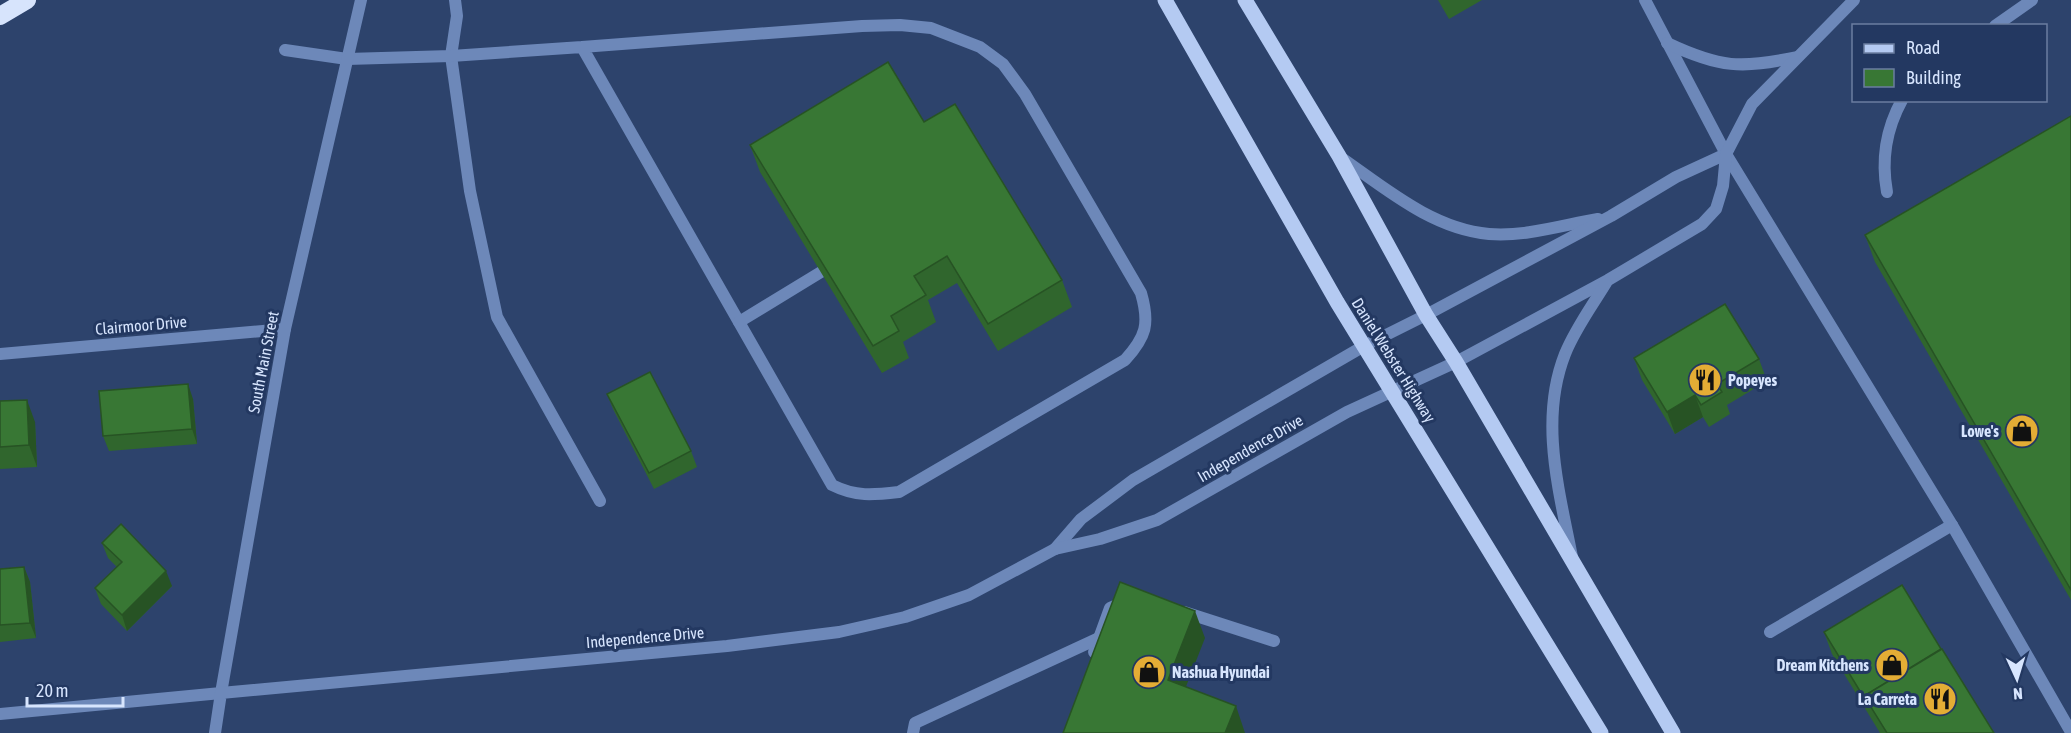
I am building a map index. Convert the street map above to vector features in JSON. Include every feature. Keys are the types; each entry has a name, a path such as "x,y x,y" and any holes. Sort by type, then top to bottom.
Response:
{"highway":[{"path":"0,16 27,0"}],"main road":[{"name":"Daniel Webster Highway","path":"1165,0 1331,291 1601,733"},
{"path":"1245,0 1339,156 1426,315 1456,362 1673,733"}],"street":[{"name":"South Main Street","path":"214,733 285,329 361,0"},
{"path":"455,0 457,16 451,56 470,191 497,317 600,501"},
{"path":"1645,0 1726,154 1952,525 2071,732"},
{"path":"1726,154 1752,104 1854,0"},
{"path":"1998,24 2032,0"},
{"path":"285,50 347,59 451,56 862,26 900,25 932,28 980,47 1003,64 1025,94 1141,293 1146,311 1145,333 1125,360 898,492 867,495 848,493 832,485 582,47"},
{"path":"1667,43 1718,63 1743,65 1770,63 1797,57"},
{"path":"1887,192 1883,171 1886,145 1893,117 1901,102"},
{"name":"Independence Drive","path":"1055,549 1081,519 1132,480 1364,345 1426,315 1611,216 1676,177 1726,154"},
{"name":"Independence Drive","path":"0,714 715,647 839,632 904,617 969,595 1055,549 1100,539 1156,520 1347,412 1456,362 1608,280 1702,224 1716,209 1723,186 1726,154"},
{"path":"1339,156 1422,212 1466,230 1490,234 1528,232 1611,216"},
{"path":"739,322 821,272"},
{"path":"1574,567 1552,454 1551,422 1557,379 1565,353 1608,280"},
{"name":"Clairmoor Drive","path":"0,354 285,329"},
{"path":"1770,632 1952,525"},
{"path":"1092,659 1110,608 1126,601 1138,602"},
{"path":"1172,608 1274,641"},
{"path":"913,733 915,723 1099,638"}],"building":[{"path":"888,62 924,122 955,104 1062,280 988,324 947,256 914,276 926,295 891,316 899,331 873,346 750,145"},
{"name":"Lowe's","path":"2071,116 2071,590 1865,235"},
{"name":"Popeyes","path":"1725,304 1759,359 1717,384 1722,392 1701,405 1695,395 1667,412 1634,358"},
{"path":"650,372 691,451 649,473 607,394"},
{"path":"188,384 192,429 103,436 99,391"},
{"path":"27,400 29,445 0,447 0,401"},
{"path":"121,524 166,571 122,615 95,588 122,562 102,543"},
{"path":"24,567 30,623 0,625 0,569"},
{"name":"Nashua Hyundai","path":"1120,582 1195,611 1168,680 1236,706 1225,733 1063,733"},
{"name":"Dream Kitchens","path":"1902,585 1941,649 1864,696 1866,701 1824,632"},
{"path":"1942,649 1994,733 1887,733 1864,696"}],"place":[{"name":"Popeyes","path":"1705,380"},
{"name":"Lowe's","path":"2022,431"},
{"name":"Dream Kitchens","path":"1892,665"},
{"name":"Nashua Hyundai","path":"1149,672"},
{"name":"La Carreta","path":"1940,699"}]}
